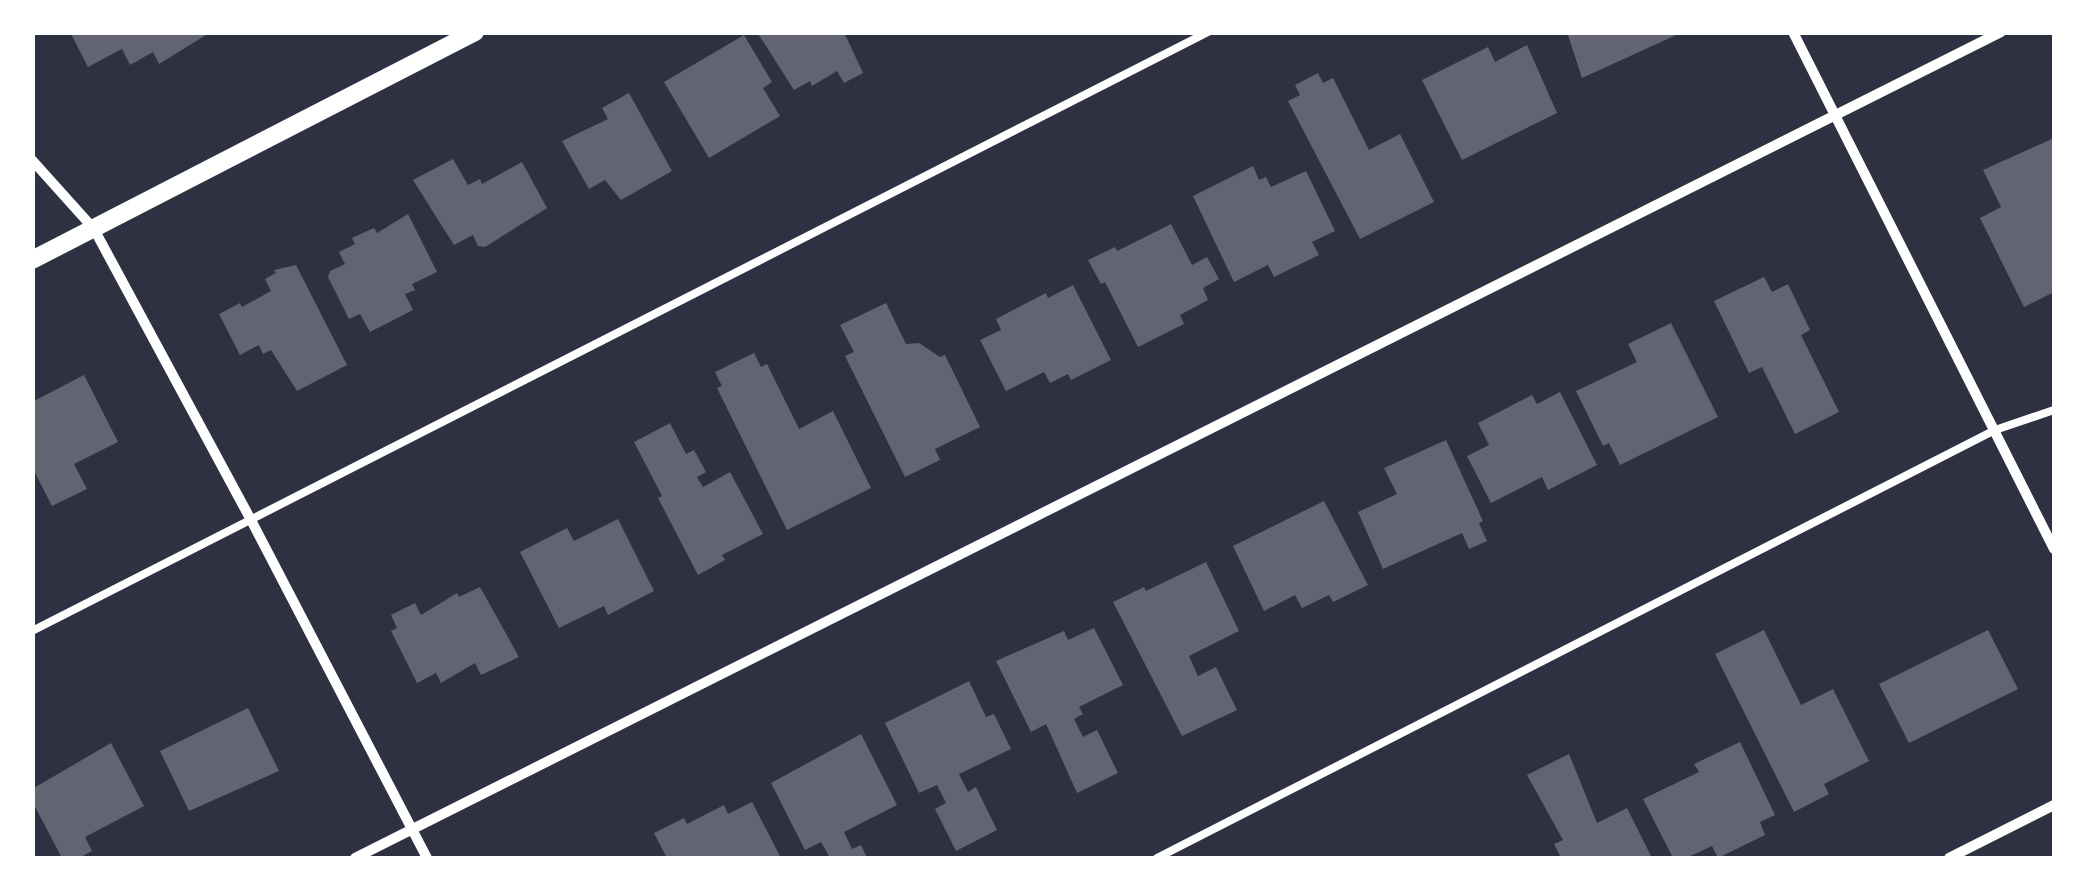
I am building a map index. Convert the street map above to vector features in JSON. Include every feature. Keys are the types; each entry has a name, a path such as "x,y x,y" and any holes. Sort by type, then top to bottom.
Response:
{"street":[{"path":"32,260 475,32"},
{"path":"1793,32 2054,550"},
{"path":"355,858 2001,32"},
{"path":"32,160 94,229 427,858"},
{"path":"1949,858 2054,805"}],"lane":[{"path":"32,630 1208,32"},
{"path":"1156,858 1995,430 2054,410"}],"building":[{"path":"70,32 206,35 159,64 153,52 130,65 122,49 88,67"},
{"path":"757,32 844,32 863,73 844,83 837,71 812,86 810,81 794,90"},
{"path":"1567,32 1683,32 1582,78"},
{"path":"744,35 772,82 763,88 780,116 709,158 664,82"},
{"path":"1527,45 1557,113 1462,160 1422,80 1488,47 1495,62"},
{"path":"1318,73 1323,83 1333,78 1369,150 1400,134 1434,202 1360,239 1288,101 1300,95 1295,85"},
{"path":"629,93 672,171 621,200 605,180 589,189 562,141 608,119 602,108"},
{"path":"2054,138 2054,292 2024,307 1980,218 2001,207 1983,170"},
{"path":"453,159 468,185 480,179 482,184 522,162 547,208 485,247 478,246 473,235 454,245 413,180"},
{"path":"1253,166 1259,180 1266,177 1271,187 1306,171 1335,231 1312,242 1319,255 1274,277 1268,265 1234,282 1193,196"},
{"path":"408,214 437,272 412,284 415,290 405,294 413,310 370,332 360,314 349,319 328,277 330,271 345,264 339,252 355,244 352,238 374,228 377,233"},
{"path":"1171,224 1192,265 1207,257 1219,279 1203,288 1208,300 1180,315 1184,324 1138,347 1105,282 1101,284 1088,260 1115,247 1117,251"},
{"path":"296,265 347,365 297,391 271,350 263,354 259,345 240,355 219,314 271,291 265,279 276,273 274,270"},
{"path":"1764,277 1772,292 1788,284 1810,330 1801,335 1839,412 1795,434 1762,367 1749,373 1714,301"},
{"path":"1073,285 1111,360 1071,380 1068,374 1050,383 1044,372 1006,391 980,340 1001,330 996,319 1046,293 1048,298"},
{"path":"886,303 906,344 919,343 940,357 945,355 980,427 935,449 940,460 905,477 845,356 854,352 840,325"},
{"path":"1671,323 1718,417 1620,465 1609,443 1603,446 1576,391 1637,362 1628,344"},
{"path":"754,353 761,367 767,364 799,429 833,411 871,488 787,530 717,388 722,386 715,372"},
{"path":"84,375 118,442 74,464 87,489 52,506 32,467 32,402"},
{"path":"1560,392 1597,465 1548,490 1542,477 1491,503 1467,456 1489,445 1478,423 1532,395 1537,404"},
{"path":"670,423 686,454 694,450 706,472 697,477 703,487 730,472 763,534 722,555 725,560 698,575 634,442"},
{"path":"1446,440 1483,521 1479,523 1487,541 1469,549 1462,533 1383,569 1358,512 1397,494 1384,468"},
{"path":"1324,501 1368,585 1333,602 1329,595 1302,608 1295,595 1264,611 1233,546"},
{"path":"618,519 654,591 608,615 604,606 559,628 520,552 567,528 574,541"},
{"path":"1206,562 1239,631 1189,656 1198,676 1216,667 1237,710 1182,736 1113,602"},
{"path":"480,587 519,657 481,675 475,663 441,683 436,673 417,683 391,631 397,628 391,615 415,603 421,615 457,593 459,597"},
{"path":"1094,628 1123,685 1079,707 1083,714 1074,719 1083,737 1097,730 1118,773 1077,793 1046,724 1031,732 996,661 1064,631 1068,640"},
{"path":"1764,630 1801,705 1833,689 1869,761 1824,784 1829,794 1794,812 1715,654"},
{"path":"1988,630 2018,689 1909,743 1879,684"},
{"path":"969,681 986,717 994,714 1011,749 959,774 968,792 976,787 997,830 956,851 935,809 946,803 937,785 919,793 885,723"},
{"path":"248,708 279,771 189,811 160,751"},
{"path":"861,734 897,805 844,832 852,849 861,845 867,858 830,858 821,842 805,850 771,783"},
{"path":"1740,742 1775,815 1760,822 1765,835 1718,858 1712,846 1686,858 1673,858 1643,799 1699,772 1694,764"},
{"path":"111,743 144,806 85,837 92,851 79,858 62,858 32,801 32,789"},
{"path":"1569,754 1597,823 1627,808 1652,858 1561,858 1554,844 1563,840 1527,775"},
{"path":"752,802 781,858 667,858 654,833 684,818 687,824 724,805 728,814"}]}
